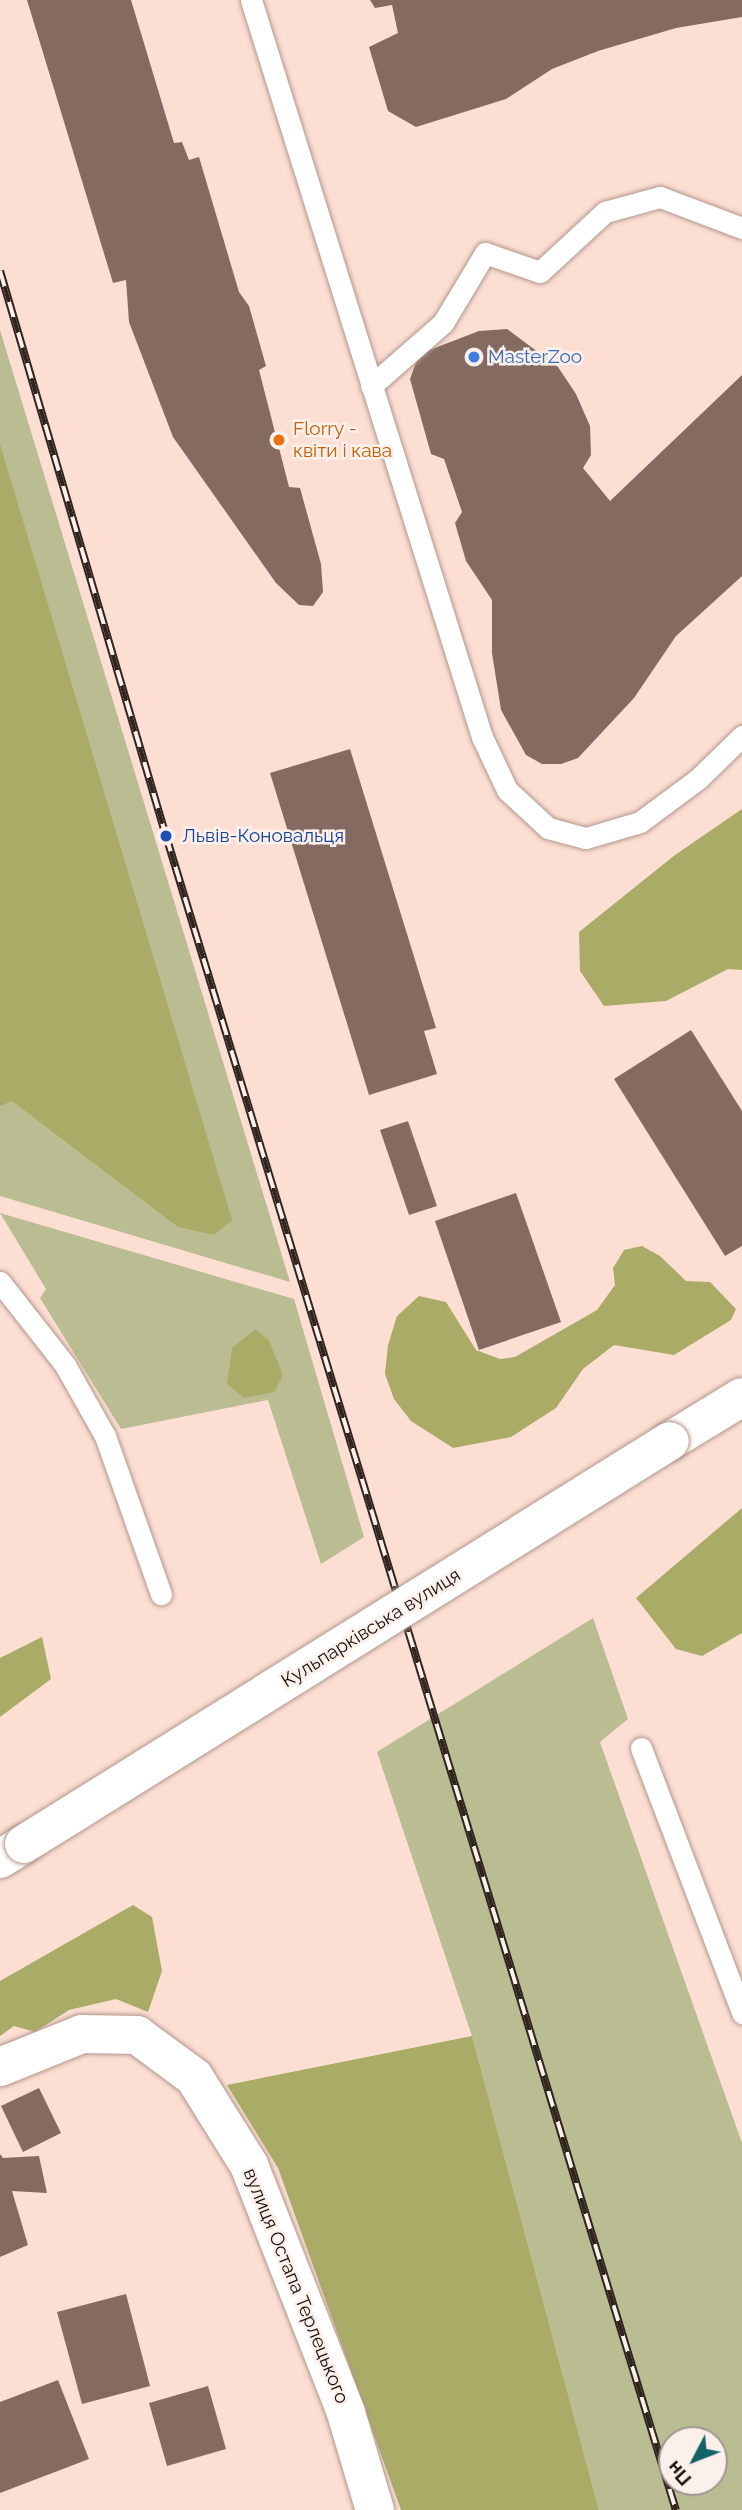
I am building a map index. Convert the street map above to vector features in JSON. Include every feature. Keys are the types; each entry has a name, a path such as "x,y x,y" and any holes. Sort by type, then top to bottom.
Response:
{"main road":[{"name":"Кульпарківська вулиця","path":"12,1851 742,1397"},
{"name":"вулиця Остапа Терлецького","path":"0,2067 82,2034 137,2035 194,2077 249,2165 346,2413 375,2510"}],"lane":[{"path":"251,0 482,737 508,790 548,828 586,838 640,822 698,779 742,736"},
{"path":"372,386 443,323 485,253 540,272 605,212 660,197 742,228"},
{"path":"0,1282 65,1365 105,1436 161,1594"},
{"path":"641,1748 742,2013"}],"green space":[{"path":"0,330 290,1282 0,1196"},
{"path":"0,444 232,1220 214,1235 178,1227 12,1101 0,1106"},
{"path":"742,809 742,970 728,969 666,1001 604,1006 580,971 579,932 675,855"},
{"path":"0,1213 294,1299 364,1537 321,1564 268,1400 121,1429 40,1298 46,1289"},
{"path":"642,1246 660,1256 686,1281 710,1282 736,1309 731,1320 674,1355 614,1345 583,1369 556,1408 511,1437 453,1448 411,1421 394,1399 385,1374 388,1345 397,1316 419,1296 446,1302 476,1350 500,1359 515,1357 597,1310 615,1285 613,1268 624,1250"},
{"path":"256,1329 269,1341 283,1375 274,1392 244,1398 227,1384 232,1348"},
{"path":"742,1508 742,1633 702,1656 676,1649 636,1598"},
{"path":"593,1618 628,1719 600,1742 742,2143 742,2510 599,2510 472,2036 377,1752"},
{"path":"42,1637 51,1679 0,1717 0,1658"},
{"path":"133,1905 152,1917 162,1971 148,2012 116,1999 69,2010 35,2032 14,2026 0,2036 0,1981"},
{"path":"472,2036 599,2510 401,2510 278,2168 227,2085"}],"building":[{"path":"27,0 131,0 174,143 182,142 189,160 199,157 239,292 249,306 266,366 259,370 289,487 300,488 321,564 323,592 313,606 299,605 276,583 173,437 129,322 126,280 113,283"},
{"path":"370,0 742,0 742,17 676,28 598,51 552,69 506,99 416,127 388,111 369,47 398,33 392,5 375,8"},
{"path":"507,329 558,367 576,394 590,426 591,455 583,468 610,501 742,375 742,576 676,636 634,698 578,758 561,764 542,764 526,755 501,710 492,653 492,600 466,561 455,523 462,512 444,459 431,454 410,379 419,354 479,331"},
{"path":"350,749 436,1028 424,1031 437,1074 369,1095 270,773"},
{"path":"691,1030 742,1111 742,1246 725,1256 614,1079"},
{"path":"408,1121 437,1206 409,1215 380,1130"},
{"path":"516,1193 561,1322 479,1350 435,1221"},
{"path":"39,2088 61,2133 23,2152 1,2106"},
{"path":"0,2154 3,2158 39,2156 47,2193 12,2191 28,2245 0,2257"},
{"path":"126,2294 150,2386 82,2404 57,2312"},
{"path":"58,2380 89,2459 0,2493 0,2402"},
{"path":"208,2386 226,2449 167,2466 149,2403"}],"railway":[{"path":"0,271 166,836 676,2510"}],"place":[{"name":"MasterZoo","path":"474,357"},
{"name":"Florry - квіти і кава","path":"279,440"},
{"name":"Львів-Коновальця","path":"166,836"}]}
